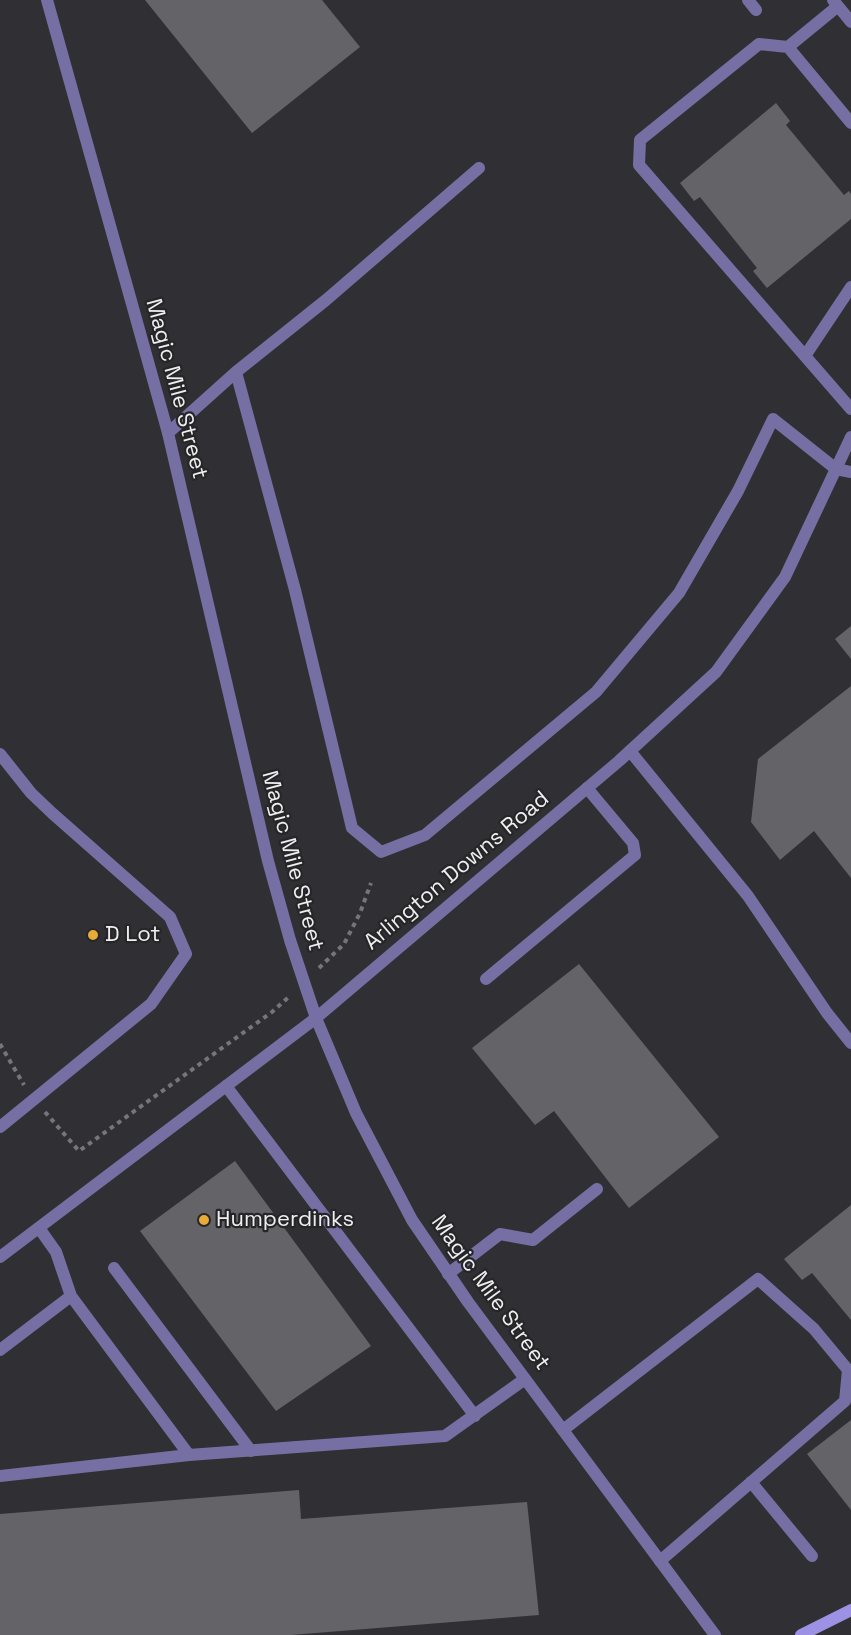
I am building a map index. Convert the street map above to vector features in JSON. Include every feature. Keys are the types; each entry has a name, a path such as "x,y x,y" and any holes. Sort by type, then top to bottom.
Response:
{"main road":[{"path":"801,1635 851,1610"}],"street":[{"name":"Magic Mile Street","path":"47,0 168,433 268,861 303,984 316,1018 356,1113 412,1220 448,1274 715,1635"},
{"path":"748,0 756,10"},
{"path":"788,47 836,3 851,22"},
{"path":"851,123 788,47 759,44 640,140 639,165 851,409"},
{"path":"168,433 236,372 326,300 479,168"},
{"path":"805,356 851,287"},
{"path":"236,372 295,590 352,828 381,852 425,835 596,692 679,592 738,491 773,419 836,469 851,472"},
{"name":"Arlington Downs Road","path":"0,1257 316,1018 630,751 716,672 785,577 851,437"},
{"path":"630,751 748,896 827,1013 851,1042"},
{"path":"0,754 31,793 170,917 186,954 151,1004 0,1127"},
{"path":"486,979 635,855 633,843 587,788"},
{"path":"226,1086 475,1416"},
{"path":"448,1274 500,1234 533,1240 597,1190"},
{"path":"39,1228 57,1252 71,1296 189,1455"},
{"path":"114,1268 251,1451"},
{"path":"563,1430 758,1279 814,1329 848,1370 845,1401 660,1561"},
{"path":"0,1350 71,1296"},
{"path":"0,1476 189,1455 445,1436 525,1379"},
{"path":"751,1482 812,1556"}],"path":[{"path":"0,1044 22,1083 79,1151 272,1011 303,984 344,944 360,913 371,883"}],"building":[{"path":"145,0 322,0 360,47 252,133"},
{"path":"776,103 790,121 786,125 844,195 849,191 851,194 851,219 767,288 753,271 757,268 700,197 694,201 680,183"},
{"path":"851,626 851,659 835,639"},
{"path":"851,686 851,878 814,831 780,860 751,822 758,759"},
{"path":"579,964 719,1137 629,1208 554,1111 535,1125 472,1048"},
{"path":"235,1161 371,1346 276,1411 140,1231"},
{"path":"851,1205 851,1320 812,1273 802,1280 784,1259"},
{"path":"851,1420 851,1510 807,1454"},
{"path":"299,1490 301,1519 527,1502 539,1615 291,1635 0,1635 0,1514"}],"place":[{"name":"D Lot","path":"93,935"},
{"name":"Humperdinks","path":"204,1220"}]}
